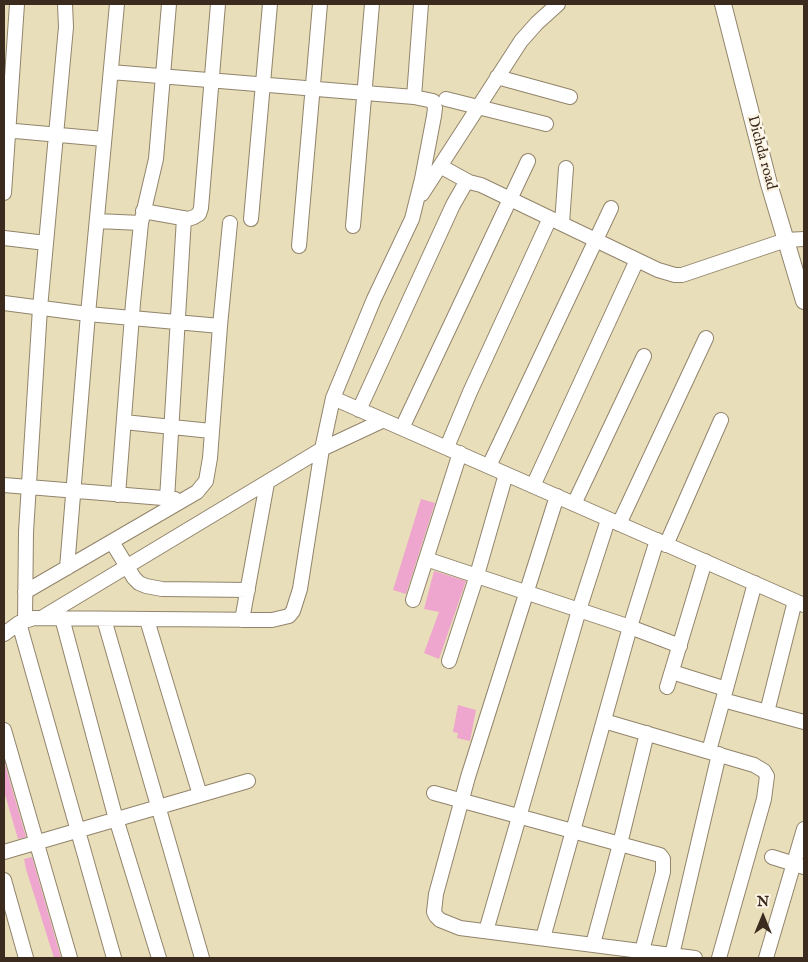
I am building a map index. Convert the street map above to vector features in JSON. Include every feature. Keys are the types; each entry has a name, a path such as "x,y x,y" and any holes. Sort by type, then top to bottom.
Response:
{"main road":[{"name":"Dichda road","path":"723,4 746,98 804,301"}],"street":[{"path":"4,193 7,130 18,4"},
{"path":"65,4 66,27 40,308 22,621 77,830 114,958"},
{"path":"67,568 88,314 117,4"},
{"path":"118,495 142,217 156,160 169,4"},
{"path":"97,221 142,217 184,218 194,217 199,214 218,4"},
{"path":"251,219 270,4"},
{"path":"299,246 320,4"},
{"path":"353,226 372,4"},
{"path":"414,98 421,4"},
{"path":"418,201 528,31 558,4"},
{"path":"4,634 22,621 42,618 147,620 281,619 289,616 294,611 300,589 322,449 333,398 374,299 407,232 418,201 435,108 430,100 414,98 111,72"},
{"path":"497,77 570,97"},
{"path":"446,99 546,124"},
{"path":"7,130 104,139"},
{"path":"402,428 528,161"},
{"path":"440,166 470,182 481,185 556,220 667,274 682,275 786,240 804,239"},
{"path":"413,600 426,559 470,392 556,220 566,168"},
{"path":"359,410 458,193 465,184 470,182"},
{"path":"489,466 611,208"},
{"path":"167,499 176,323 184,218"},
{"path":"24,592 197,492 206,481 209,471 230,223"},
{"path":"4,238 46,243"},
{"path":"533,486 637,260"},
{"path":"4,303 88,314 220,326"},
{"path":"486,931 579,610 614,522 706,338"},
{"path":"574,504 644,356"},
{"path":"333,398 799,603 767,712"},
{"path":"543,938 630,627 661,542 721,420"},
{"path":"42,618 322,449 382,421"},
{"path":"124,422 211,431"},
{"path":"449,661 477,575 506,474"},
{"path":"242,620 267,483"},
{"path":"4,485 185,499"},
{"path":"557,496 462,800 436,894 434,912 440,920 452,926 695,958"},
{"path":"112,542 126,567 139,584 153,588 248,590"},
{"path":"426,559 630,627 680,646"},
{"path":"668,688 705,561"},
{"path":"672,955 725,694 755,583"},
{"path":"62,618 116,820 158,958"},
{"path":"104,619 202,958"},
{"path":"147,620 200,795"},
{"path":"672,672 767,712 804,722"},
{"path":"604,721 760,767 767,776 764,799 719,958"},
{"path":"4,730 70,958"},
{"path":"593,944 647,733"},
{"path":"4,852 248,781"},
{"path":"434,793 654,853 663,859 664,872 642,951"},
{"path":"766,958 799,865 804,829"},
{"path":"772,857 799,865"},
{"path":"4,880 26,958"}],"building":[{"path":"421,499 435,503 406,594 393,590"},
{"path":"434,571 466,581 439,659 424,653 439,612 424,609"},
{"path":"458,705 476,710 470,741 457,738 458,733 453,732"},
{"path":"4,761 26,837 18,839 4,791"},
{"path":"32,857 61,958 54,958 26,869 24,859"}]}
